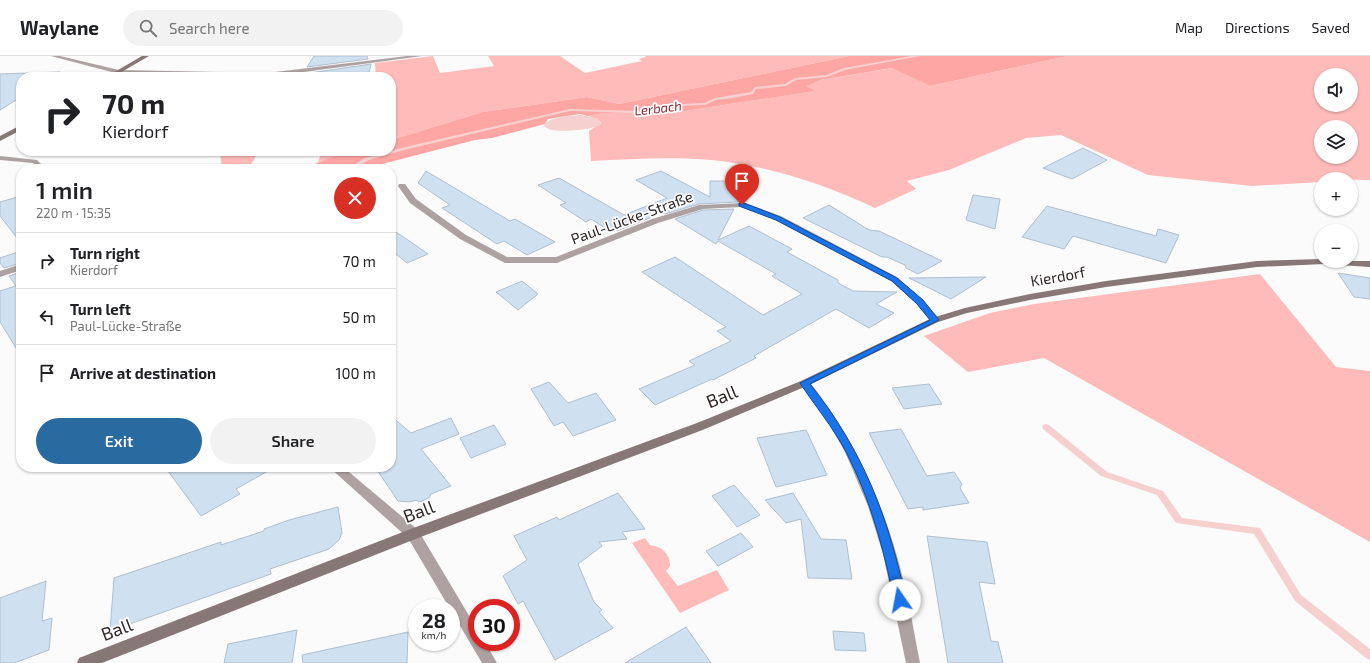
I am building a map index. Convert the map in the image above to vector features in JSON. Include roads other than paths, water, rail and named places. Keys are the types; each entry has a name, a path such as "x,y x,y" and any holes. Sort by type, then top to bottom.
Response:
{"main road":[{"path":"119,72 146,56"},
{"path":"0,139 16,130"},
{"name":"Kierdorf","path":"769,398 805,383 935,320 965,311 1030,297 1106,284 1230,267 1292,261 1370,264"},
{"name":"Ball","path":"84,663 413,534 769,398"}],"street":[{"path":"54,56 119,72"},
{"path":"291,72 419,56"},
{"path":"0,158 34,161 37,164"},
{"name":"Paul-Lücke-Straße","path":"402,186 413,201 463,237 505,260 557,260 655,221 702,207 742,205 778,218 894,280 920,302 935,320"},
{"path":"0,274 16,269"},
{"path":"805,383 828,413 851,452 874,506 890,554 913,663"},
{"path":"341,472 413,534 468,627"},
{"path":"483,651 490,663"}],"waterway":[{"name":"Lerbach","path":"396,151 570,110 641,112 654,106 705,104 715,99 752,93 755,88 786,85 795,79 827,76 844,69 918,56"},
{"name":"Lerbach","path":"358,164 367,159 378,156"},
{"path":"1046,427 1104,474 1160,493 1179,521 1257,531 1298,598 1370,655"}]}
